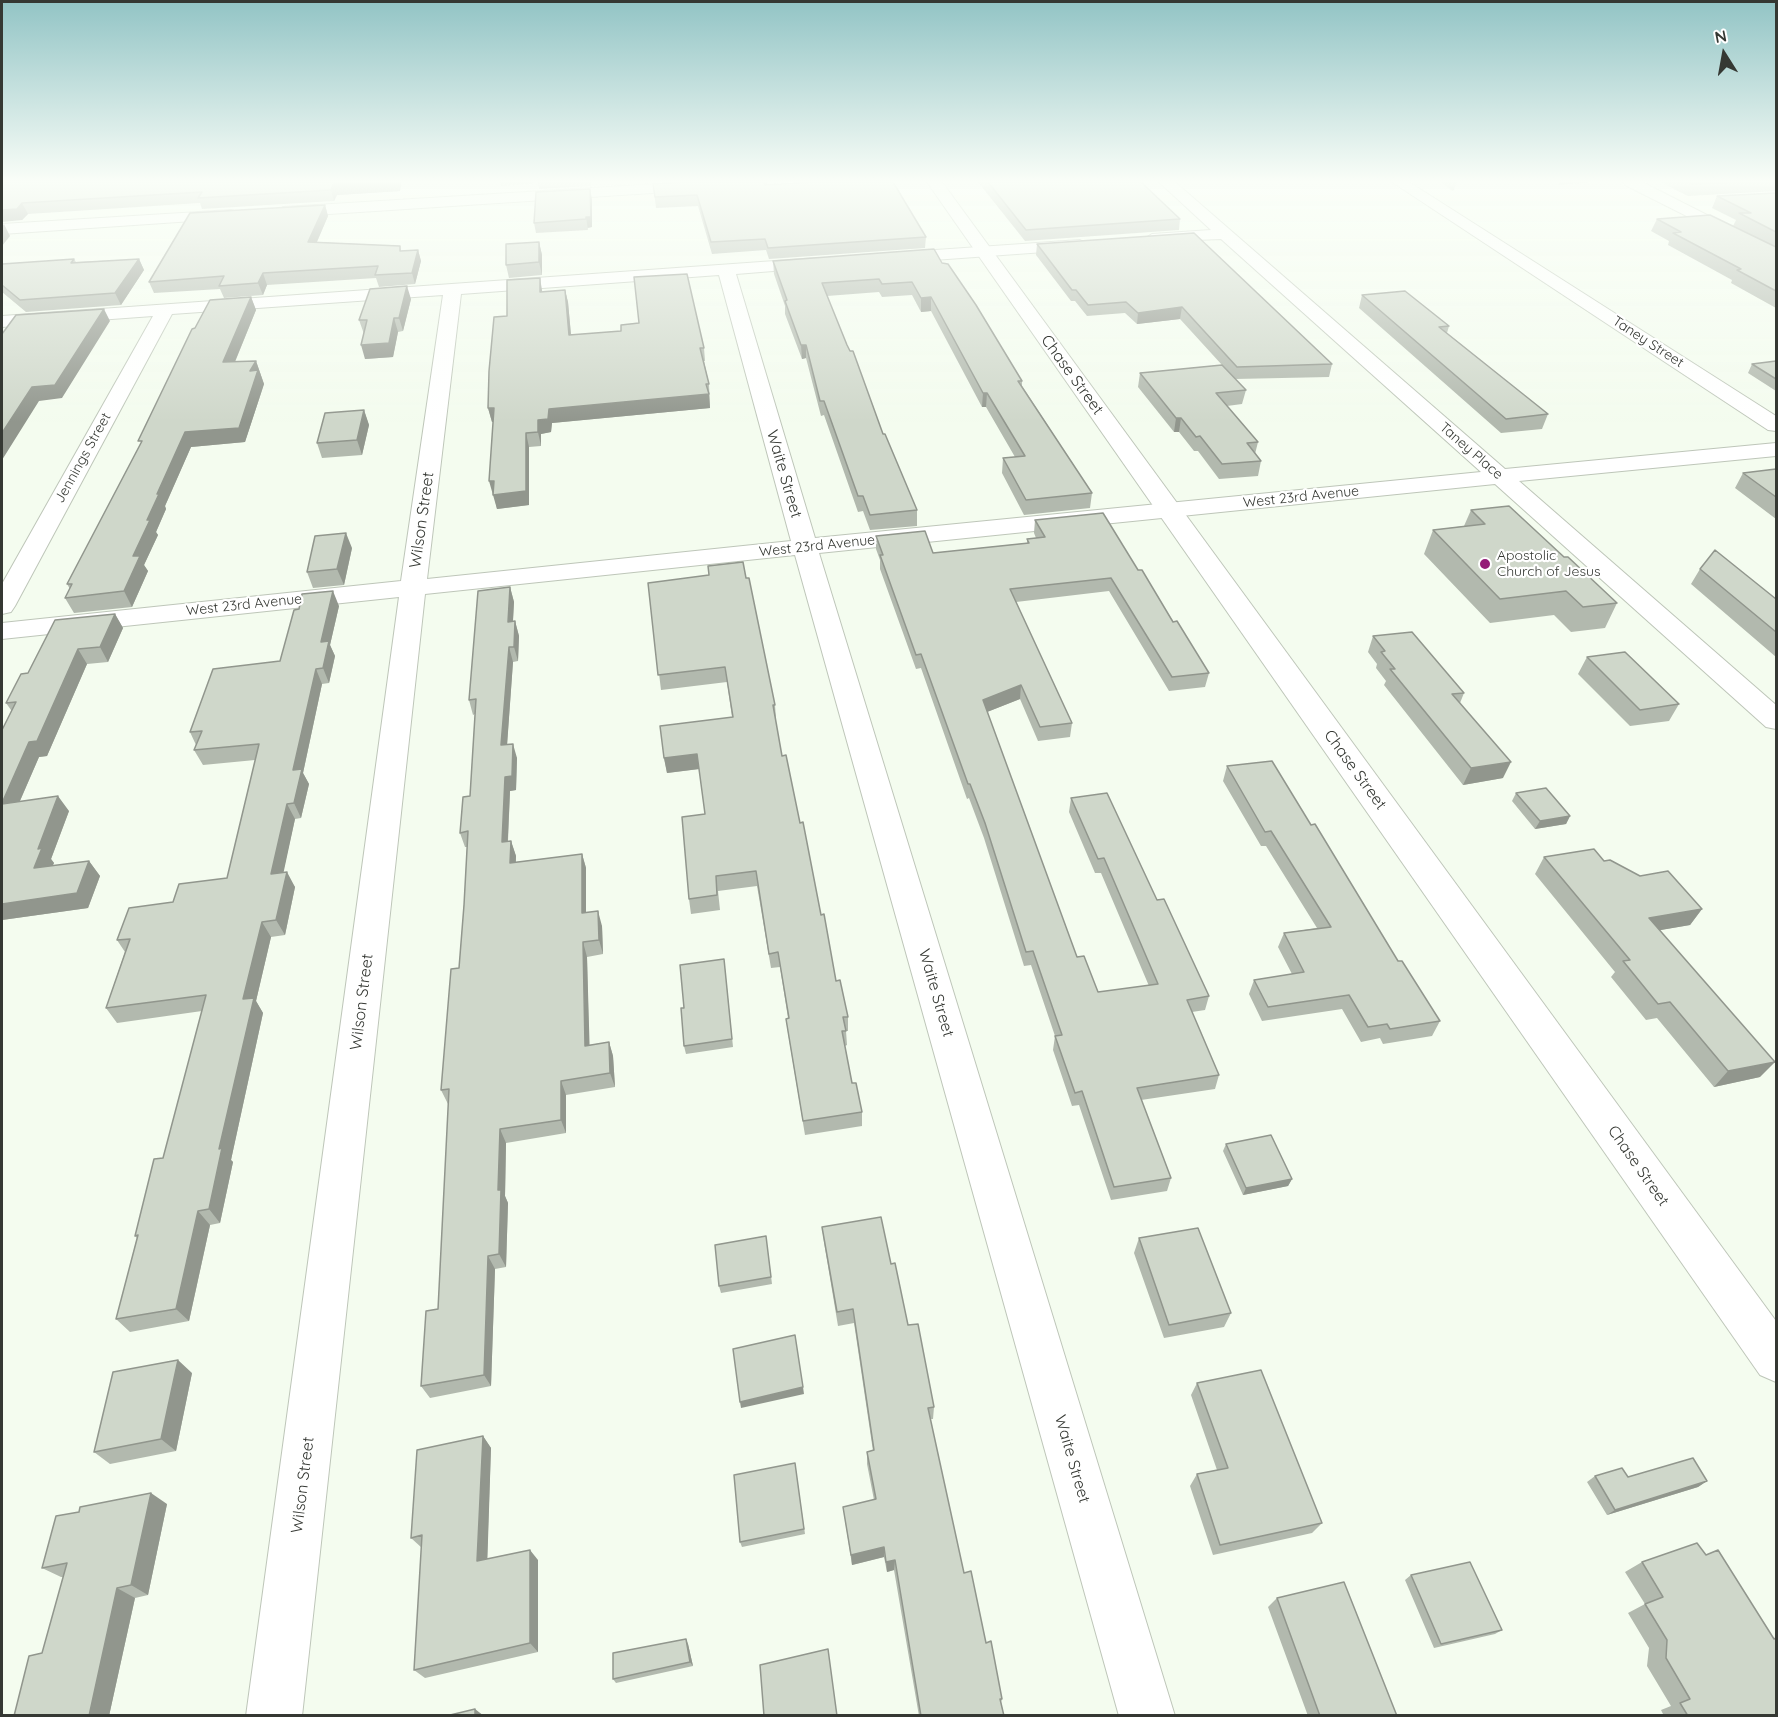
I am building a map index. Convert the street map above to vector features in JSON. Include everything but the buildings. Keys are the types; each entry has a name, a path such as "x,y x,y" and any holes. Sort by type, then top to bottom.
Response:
{"street":[{"path":"2,321 830,262"},
{"name":"Chase Street","path":"992,262 1776,1359"},
{"name":"Taney Place","path":"1257,262 1776,720"},
{"name":"Taney Street","path":"1523,262 1776,425"},
{"name":"Waite Street","path":"726,270 805,548 1147,1716"},
{"name":"Wilson Street","path":"274,1716 453,289"},
{"name":"Jennings Street","path":"2,606 165,310"},
{"name":"West 23rd Avenue","path":"2,631 1776,449"}],"place":[{"name":"Apostolic Church of Jesus","path":"1485,564"}]}
